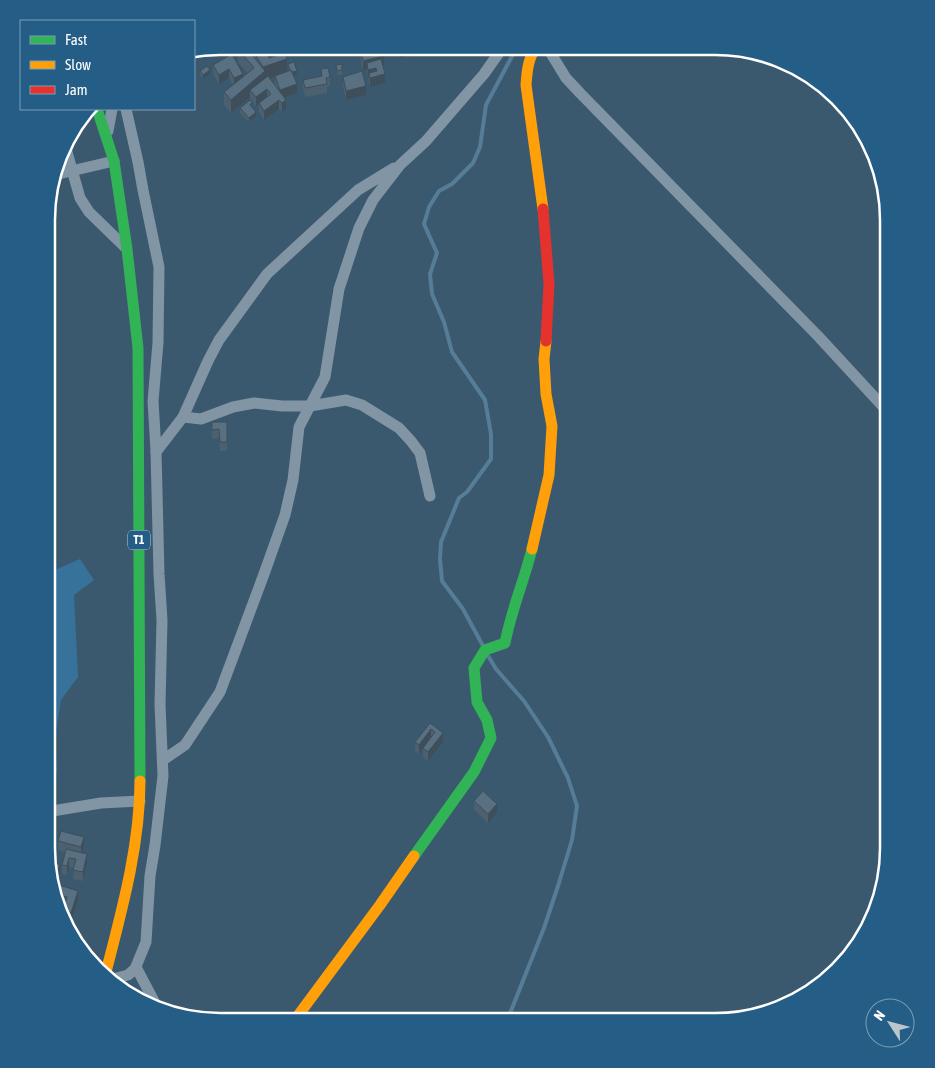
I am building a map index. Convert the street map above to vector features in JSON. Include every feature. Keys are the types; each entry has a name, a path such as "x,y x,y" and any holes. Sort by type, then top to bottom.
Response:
{"main road":[{"path":"300,1013 380,905 474,772 491,738 487,720 477,702 474,668 477,660 485,650 505,643 507,638 509,620 526,572 544,500 551,450 552,426 546,394 544,359 548,318 548,276 540,182 526,85 527,68 531,55"},
{"name":"T1","path":"97,110 114,161 127,249 138,348 140,801 127,890 107,968"}],"street":[{"path":"156,452 183,417 219,340 267,274 358,190 400,164 426,141 484,74 497,55"},
{"path":"552,55 566,78 580,93 818,336 880,403"},
{"path":"107,135 112,110"},
{"path":"118,978 128,975 136,967 146,942 150,876 163,760 160,704 162,620 153,401 158,343 159,267 126,110"},
{"path":"68,157 80,198 89,212 127,249"},
{"path":"62,174 114,161"},
{"path":"163,760 185,745 220,692 285,515 293,480 298,427 326,377 339,289 359,228 373,200 400,164"},
{"path":"183,417 201,419 232,406 254,402 282,406 310,406 346,400 362,404 399,428 412,441 420,453 430,496"},
{"path":"55,810 100,803 140,801"},
{"path":"136,967 152,998"}],"shaded area":[{"path":"80,559 94,580 74,595 78,677 61,700 55,738 55,570"},
{"path":"55,738 57,772 55,775"}],"building":[{"path":"233,55 243,74 234,78 229,69 219,75 213,65"},
{"path":"243,55 252,55 265,71 231,100 224,92 254,68"},
{"path":"256,55 268,55 269,58 286,55 287,59 263,67"},
{"path":"362,55 384,55 384,56 363,61"},
{"path":"381,59 385,74 370,78 369,73 377,71 376,68 368,70 367,63"},
{"path":"294,62 297,71 292,72 288,64"},
{"path":"342,64 342,70 337,71 336,65"},
{"path":"207,66 210,70 203,75 200,71"},
{"path":"328,68 330,77 326,78 327,84 305,88 303,80 322,76 321,69"},
{"path":"291,70 297,84 280,90 275,76"},
{"path":"362,71 366,86 346,91 343,77"},
{"path":"268,76 286,100 282,103 279,100 264,111 259,103 271,94 267,89 256,97 250,90"},
{"path":"250,100 252,102 250,105 256,112 249,118 240,108"},
{"path":"212,422 227,422 227,442 220,442 219,429 212,430"},
{"path":"430,723 443,733 428,752 423,748 435,732 431,729 419,745 415,742"},
{"path":"483,791 497,804 488,814 474,801"},
{"path":"61,831 84,837 81,847 58,841"},
{"path":"66,849 87,854 83,872 73,870 76,859 69,858 67,866 62,865"},
{"path":"56,863 60,865 57,871"},
{"path":"59,885 78,891 71,913 68,912 65,904 67,897 63,896"}],"waterway":[{"path":"483,646 463,609 442,581 440,559 441,542 459,498 467,492 491,459 491,434 485,400 452,352 444,322 432,294 430,274 437,253 424,224 429,207 439,191 452,184 473,163 480,147 486,105 513,55"},
{"path":"487,654 496,669 524,701 548,737 568,778 577,806 572,840 558,886 544,928 510,1013"}],"traffic: fast":[{"path":"97,110 114,161 127,249 138,348 140,781"},
{"path":"414,856 474,772 491,738 487,720 477,702 474,668 485,650 505,643 532,549"}],"traffic: slow":[{"path":"532,55 527,70 526,85 543,209"},
{"path":"532,549 549,475 552,426 546,394 544,359 546,341"},
{"path":"107,968 129,877 137,829 140,781"},
{"path":"300,1013 414,856"}],"traffic: jam":[{"path":"543,209 549,284 546,341"}]}
